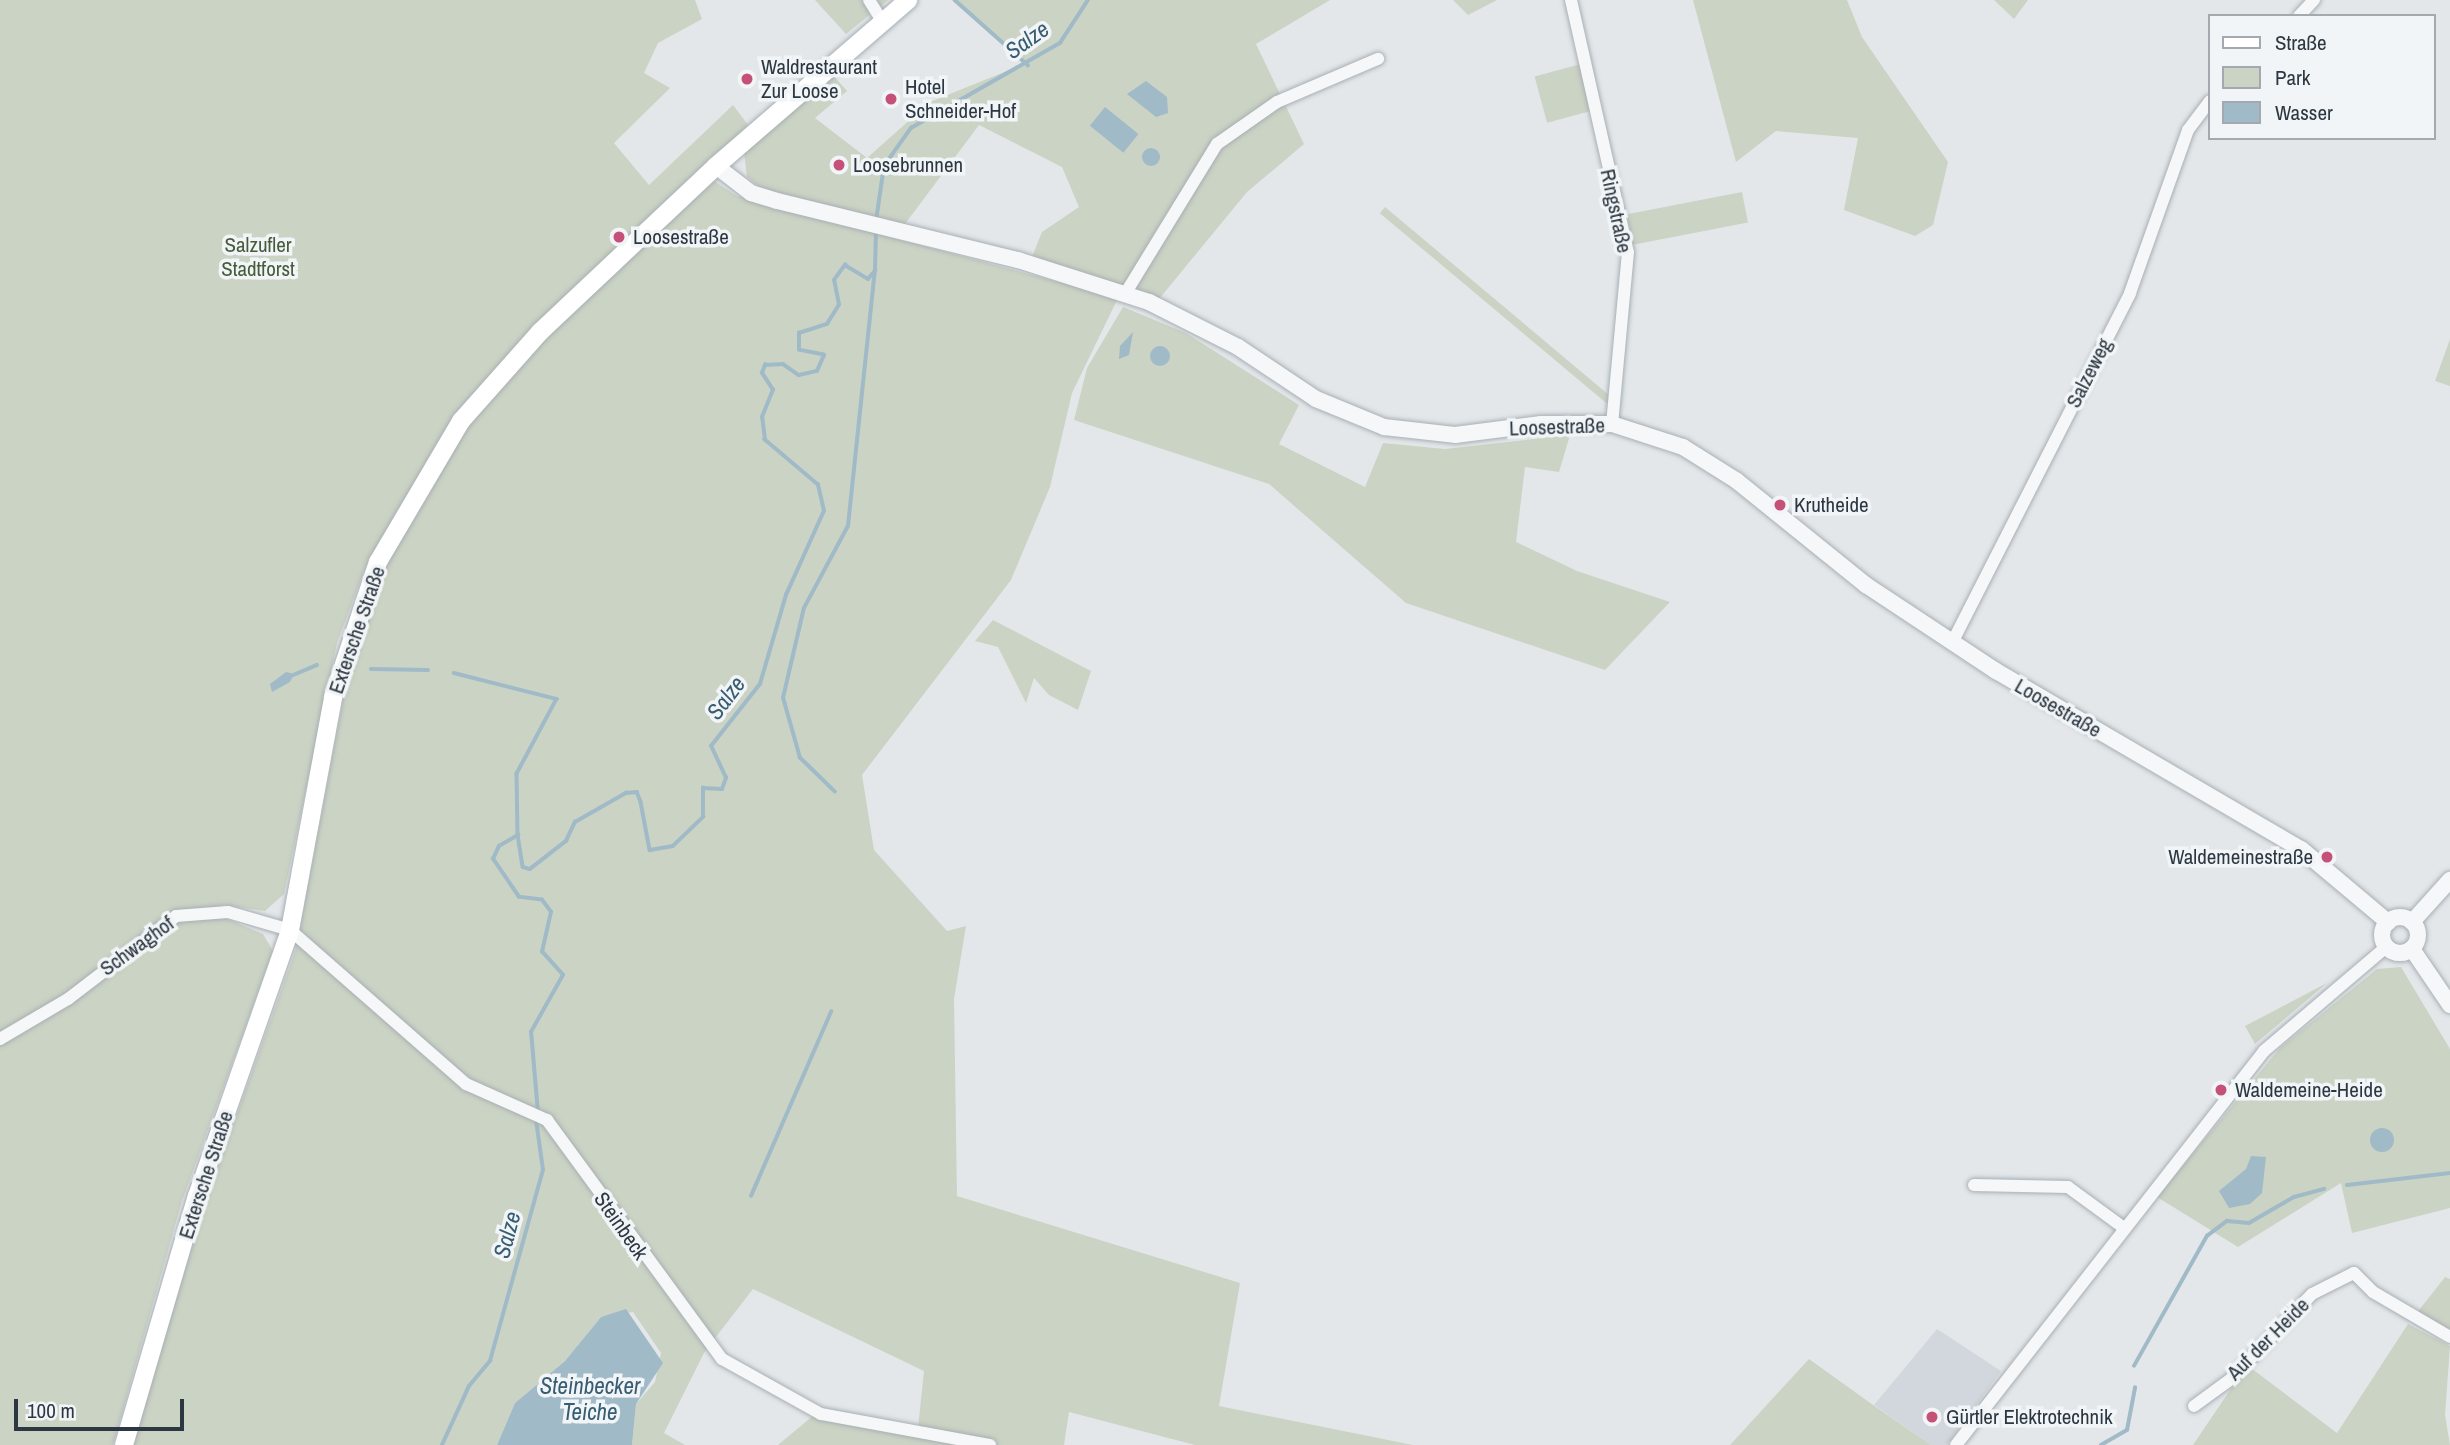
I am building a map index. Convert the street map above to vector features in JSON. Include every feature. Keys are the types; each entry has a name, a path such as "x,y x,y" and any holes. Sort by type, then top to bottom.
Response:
{"main road":[{"name":"Extersche Straße","path":"124,1445 197,1196 290,930 348,643 374,572 420,486 461,421 540,332 716,166 908,0"}],"street":[{"path":"869,0 883,22"},
{"name":"Ringstraße","path":"1572,0 1628,252 1612,424"},
{"path":"2301,14 2314,0"},
{"path":"1125,294 1217,144 1276,102 1378,59"},
{"name":"Salzeweg","path":"1953,640 2130,293 2188,130 2208,104"},
{"name":"Loosestraße","path":"716,166 751,193 896,229 1125,294 1200,325 1316,399 1384,427 1455,435 1541,424 1612,424 1657,436 1709,461 1867,585 1953,640 2301,849 2388,922"},
{"path":"2412,922 2418,935 2412,949 2399,953 2386,947 2382,934 2388,922 2412,922 2450,880"},
{"name":"Schwaghof","path":"0,1039 68,999 176,916 228,912 290,930"},
{"name":"Steinbeck","path":"290,930 466,1084 531,1108 547,1120 722,1359 821,1414 990,1445"},
{"path":"1956,1445 2264,1051 2386,947"},
{"path":"2412,949 2450,1004"},
{"path":"1974,1185 2068,1187 2124,1228"},
{"name":"Auf der Heide","path":"2194,1406 2231,1379 2312,1294 2354,1273 2373,1292 2450,1337"}],"shaded area":[{"path":"1937,1329 2001,1371 1947,1445 1931,1445 1874,1405"}],"green space":[{"name":"Salzufler Stadtforst","path":"0,0 695,0 702,19 658,43 644,73 670,88 614,143 649,185 733,105 748,125 538,327 413,489 366,566 337,643 284,894 265,911 223,905 222,917 263,934 273,951 182,1201 113,1445 0,1445"},
{"path":"815,0 888,0 846,34"},
{"path":"953,0 1330,0 1256,44 1304,144 1247,192 1159,299 1032,257 1042,232 1079,207 1062,167 979,125 905,224 763,190 747,177 744,152 832,74 847,91 815,118 867,158 930,102 1024,64"},
{"path":"1453,0 1497,0 1468,15"},
{"path":"1693,0 1847,0 1862,37 1948,162 1933,225 1915,236 1844,210 1858,138 1776,131 1736,162"},
{"path":"1994,0 2028,0 2014,19"},
{"path":"1581,64 1593,110 1547,123 1535,76"},
{"path":"708,177 737,196 1118,298 1072,393 1050,487 1011,580 862,775 874,850 947,931 966,926 954,999 957,1196 1240,1283 1219,1406 1413,1445 1195,1445 1069,1412 1064,1445 778,1445 814,1415 918,1428 924,1371 753,1289 705,1351 664,1433 685,1445 632,1445 636,1404 655,1382 661,1353 633,1312 601,1317 565,1361 515,1403 497,1445 131,1445 207,1199 296,949 344,694 385,564 462,428 541,334"},
{"path":"1742,192 1748,222 1633,245 1627,214"},
{"path":"1385,207 1613,398 1607,404 1380,213"},
{"path":"1123,307 1186,333 1299,405 1279,444 1365,487 1383,443 1445,449 1570,435 1559,472 1525,467 1516,542 1577,571 1670,602 1605,670 1406,603 1269,484 1074,420 1087,368"},
{"path":"2450,339 2450,386 2435,381"},
{"path":"993,620 1091,671 1078,710 1049,695 1034,678 1026,703 998,647 975,641"},
{"path":"2401,967 2450,1049 2450,1208 2352,1233 2341,1183 2238,1247 2157,1197 2280,1048 2377,969"},
{"path":"2327,983 2255,1044 2245,1026"},
{"path":"2445,1277 2450,1279 2450,1332 2416,1314"},
{"path":"2408,1324 2450,1346 2445,1415 2450,1445 2193,1445 2247,1365 2337,1433"},
{"path":"1809,1359 1873,1405 1931,1445 1730,1445"}],"water":[{"path":"1146,81 1167,97 1168,113 1156,117 1127,94"},
{"path":"1105,107 1138,134 1123,153 1090,126"},
{"path":"1151,148 1157,151 1160,157 1157,163 1151,166 1145,163 1142,157 1145,151"},
{"path":"1133,332 1129,355 1119,359 1120,346"},
{"path":"1160,346 1167,349 1170,356 1167,363 1160,366 1153,363 1150,356 1153,349"},
{"path":"286,672 294,674 290,682 272,692 270,684"},
{"path":"2382,1128 2391,1131 2394,1140 2391,1149 2382,1152 2373,1149 2370,1140 2373,1131"},
{"path":"2251,1156 2266,1157 2262,1193 2250,1204 2229,1208 2219,1191 2246,1169"},
{"name":"Steinbecker Teiche","path":"626,1309 663,1363 636,1404 632,1445 497,1445 515,1403 565,1361 601,1317"}],"waterway":[{"path":"955,0 1028,65"},
{"name":"Salze","path":"876,221 884,166 911,128 1060,43 1088,0"},
{"name":"Salze","path":"538,1113 531,1032 563,975 542,952 551,912 542,900 519,897 493,859 499,846 518,835 523,867 530,869 566,841 575,822 626,793 637,792 650,850 673,846 703,817 703,788 722,789 726,778 711,746 760,684 786,595 824,511 818,485 765,440 762,417 773,390 762,373 765,365 783,364 799,375 817,371 824,355 799,350 799,333 827,324 839,305 834,280 845,265 868,279 875,271 876,229"},
{"path":"835,792 800,758 783,698 804,608 848,526 875,271"},
{"path":"291,676 317,665"},
{"path":"371,669 428,670"},
{"path":"454,673 557,699 517,774 518,835"},
{"path":"751,1196 831,1012"},
{"name":"Salze","path":"442,1445 469,1386 490,1361 543,1170 536,1120"},
{"path":"2347,1185 2450,1173"},
{"path":"2134,1366 2207,1236 2227,1221 2249,1223 2294,1197 2324,1189"},
{"path":"2101,1445 2127,1430 2135,1388"}],"place":[{"name":"Waldrestaurant Zur Loose","path":"747,79"},
{"name":"Hotel Schneider-Hof","path":"891,99"},
{"name":"Loosebrunnen","path":"839,165"},
{"name":"Loosestraße","path":"619,237"},
{"name":"Krutheide","path":"1780,505"},
{"name":"Waldemeinestraße","path":"2327,857"},
{"name":"Waldemeine-Heide","path":"2221,1090"},
{"name":"Gürtler Elektrotechnik","path":"1932,1417"}]}
